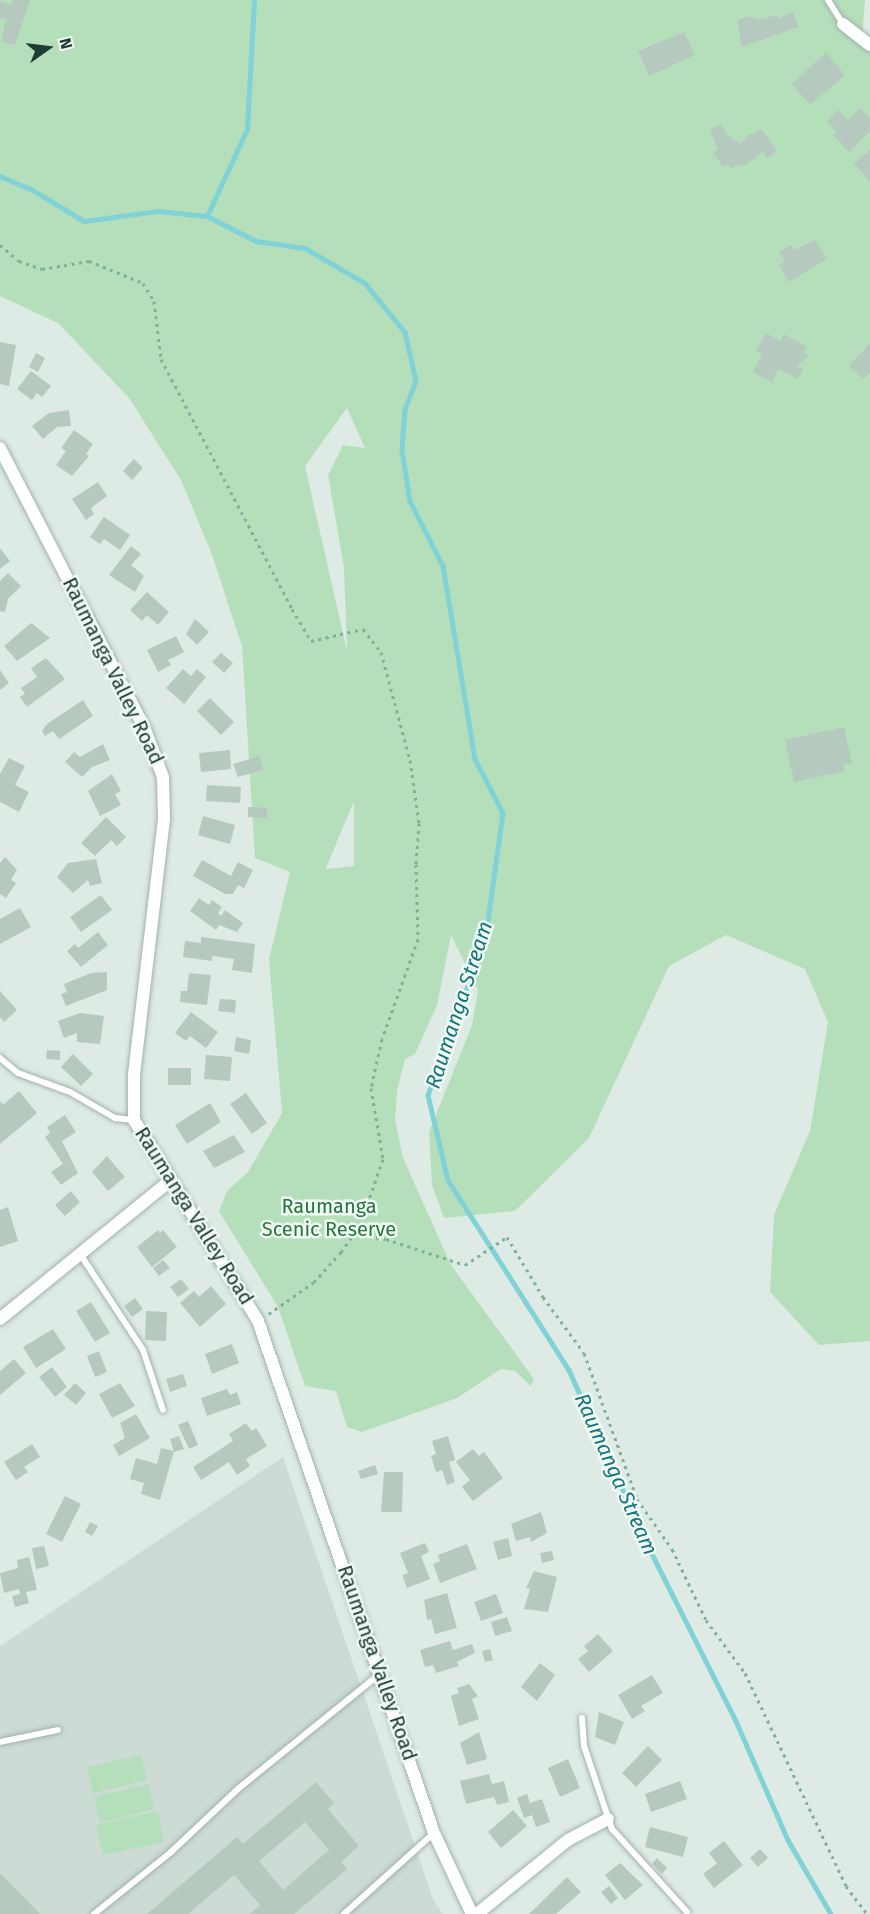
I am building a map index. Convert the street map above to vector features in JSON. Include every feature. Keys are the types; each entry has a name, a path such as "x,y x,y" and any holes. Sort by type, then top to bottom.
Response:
{"street":[{"path":"843,24 870,45"},
{"name":"Raumanga Valley Road","path":"0,447 144,727 163,777 165,819 134,1076 134,1120 258,1321 434,1833 472,1914"},
{"path":"0,1319 171,1180"},
{"path":"477,1914 568,1840 608,1819"}],"lane":[{"path":"829,0 843,24"},
{"path":"0,1058 18,1073 70,1092 115,1118 134,1120"},
{"path":"80,1254 143,1350 163,1410"},
{"path":"94,1914 171,1852 239,1788 380,1674"},
{"path":"582,1718 582,1739 608,1819 619,1841 687,1912"},
{"path":"0,1742 58,1730"},
{"path":"344,1914 434,1833"}],"path":[{"path":"0,245 19,261 42,268 89,261 143,283 154,301 161,359 311,641 363,629 381,652 410,760 418,813 418,939 382,1039 371,1088 383,1159 354,1234 314,1282 258,1321"},
{"path":"354,1234 386,1239 465,1265 507,1237 543,1298 584,1353 637,1499 672,1549 706,1620 745,1673 846,1886 867,1914"}],"shaded area":[{"path":"283,1457 433,1899 443,1914 0,1914 0,1646"}],"green space":[{"name":"Raumanga Scenic Reserve","path":"0,0 865,0 862,38 870,47 870,1341 819,1345 770,1292 774,1215 810,1131 828,1022 805,969 726,935 669,966 589,1138 515,1211 444,1218 432,1185 429,1132 472,1025 478,990 451,935 437,1005 415,1054 405,1059 397,1091 395,1120 403,1158 451,1265 534,1379 531,1386 515,1371 501,1369 457,1398 362,1432 347,1427 336,1391 305,1386 278,1307 219,1211 227,1191 248,1172 282,1113 269,959 290,872 255,858 242,646 211,552 181,480 129,398 58,323 0,296","holes":["347,408 365,448 343,445 328,475 344,568 347,651 305,466","354,801 354,866 326,869 326,868"]},
{"path":"141,1755 147,1780 93,1793 87,1767"},
{"path":"148,1784 154,1809 100,1823 94,1797"},
{"path":"158,1811 164,1842 103,1855 96,1825"}],"building":[{"path":"12,0 30,0 15,45 1,41 6,19 0,18 0,2 11,5"},
{"path":"793,12 799,27 741,47 738,20 750,16 757,20 778,15 779,18"},
{"path":"684,32 695,55 649,76 638,51"},
{"path":"826,52 845,75 810,105 792,84"},
{"path":"860,108 870,118 870,131 849,152 833,135 837,132 827,122 838,110 848,120"},
{"path":"721,124 726,134 740,144 750,133 752,135 761,129 777,151 767,158 763,152 742,167 739,164 731,169 727,164 723,167 713,153 718,149 710,130"},
{"path":"870,150 870,182 854,163"},
{"path":"815,240 827,259 789,282 779,265 785,262 779,252 791,245 794,250"},
{"path":"766,333 781,341 784,334 807,347 804,353 809,356 797,366 803,369 798,379 779,369 772,382 753,372 762,354 756,351"},
{"path":"0,342 16,345 9,386 0,384"},
{"path":"870,343 870,372 863,379 849,366"},
{"path":"36,353 45,358 38,372 29,367"},
{"path":"31,371 51,386 42,397 37,393 32,400 17,389"},
{"path":"69,410 71,426 57,427 43,439 32,426 49,413"},
{"path":"74,430 93,444 86,454 89,456 72,476 56,465 66,451 61,448"},
{"path":"134,459 143,468 132,480 123,471"},
{"path":"98,482 107,496 91,508 94,514 86,520 72,499"},
{"path":"104,517 130,535 120,550 104,539 100,544 90,537"},
{"path":"131,546 141,554 131,565 144,576 135,592 109,575"},
{"path":"0,548 10,561 0,569"},
{"path":"8,573 21,586 8,599 5,612 0,611 0,581"},
{"path":"147,592 169,612 158,625 147,615 142,621 130,610"},
{"path":"195,619 209,632 197,645 186,634"},
{"path":"31,623 50,638 17,661 4,646"},
{"path":"176,636 184,652 168,660 171,665 158,672 147,650"},
{"path":"221,653 233,663 224,673 212,662"},
{"path":"46,658 65,679 27,707 20,697 25,694 21,688 37,677 31,668"},
{"path":"183,669 191,676 197,669 206,677 184,704 166,688"},
{"path":"0,670 9,683 0,690"},
{"path":"210,698 234,722 221,735 197,711"},
{"path":"83,700 93,716 59,739 53,731 45,736 42,731 47,724"},
{"path":"844,727 852,763 843,765 845,771 794,782 785,740"},
{"path":"103,744 110,760 92,767 82,777 65,762 74,752 80,757"},
{"path":"230,750 231,769 201,772 199,753"},
{"path":"259,756 263,770 238,777 233,764"},
{"path":"9,758 25,766 15,785 29,792 19,812 0,802 0,774"},
{"path":"112,774 121,791 115,794 121,805 100,816 88,791"},
{"path":"207,785 241,787 240,803 206,801"},
{"path":"248,807 267,808 267,818 248,817"},
{"path":"203,816 235,825 230,844 198,835"},
{"path":"106,817 126,837 117,846 111,840 95,856 81,843"},
{"path":"5,857 17,870 11,880 16,883 6,898 0,894 0,863"},
{"path":"96,859 102,883 90,886 88,880 73,893 57,877 68,863"},
{"path":"202,860 231,876 238,862 253,870 244,888 238,885 233,894 225,894 193,876"},
{"path":"101,895 112,910 81,932 70,917"},
{"path":"199,898 209,905 212,900 222,907 218,913 221,916 225,910 243,923 237,932 219,925 216,930 190,911"},
{"path":"20,908 31,927 0,944 0,919"},
{"path":"98,932 108,945 81,967 67,951 75,944 78,948"},
{"path":"201,937 255,944 252,973 232,970 234,959 212,956 212,961 183,957 185,941 201,943"},
{"path":"107,972 107,990 66,1006 61,994 67,992 64,984 91,973"},
{"path":"189,973 211,975 207,1005 180,1002 181,991 187,991"},
{"path":"0,991 17,1010 4,1022 0,1017"},
{"path":"220,999 236,1000 235,1013 218,1011"},
{"path":"191,1012 218,1032 206,1048 190,1036 186,1041 175,1033"},
{"path":"80,1013 104,1016 100,1044 77,1042 77,1033 64,1038 58,1021"},
{"path":"236,1037 251,1040 249,1054 234,1051"},
{"path":"47,1050 60,1051 60,1060 46,1059"},
{"path":"73,1054 93,1074 81,1086 61,1067"},
{"path":"206,1055 232,1057 230,1081 204,1079"},
{"path":"168,1068 191,1068 191,1085 168,1085"},
{"path":"19,1091 37,1113 0,1144 0,1101 3,1105"},
{"path":"246,1093 267,1123 252,1134 230,1104"},
{"path":"210,1103 221,1122 187,1144 175,1125"},
{"path":"65,1115 76,1132 62,1141 78,1173 61,1185 51,1172 63,1164 45,1137 50,1133 47,1127"},
{"path":"234,1135 245,1152 214,1168 203,1151"},
{"path":"107,1156 125,1177 108,1191 92,1172"},
{"path":"71,1191 80,1202 65,1216 55,1205"},
{"path":"8,1207 18,1241 0,1247 0,1210"},
{"path":"158,1230 160,1233 163,1230 177,1247 152,1267 137,1247"},
{"path":"163,1260 170,1268 159,1276 153,1268"},
{"path":"181,1279 189,1289 178,1297 170,1287"},
{"path":"211,1286 226,1304 200,1327 180,1303 194,1291 199,1297"},
{"path":"135,1298 143,1309 132,1317 124,1306"},
{"path":"91,1302 110,1333 95,1342 76,1311"},
{"path":"146,1311 167,1312 166,1341 145,1340"},
{"path":"53,1329 66,1349 36,1368 23,1347"},
{"path":"232,1344 239,1363 212,1374 205,1354"},
{"path":"99,1351 107,1372 95,1377 87,1356"},
{"path":"14,1359 26,1373 0,1395 0,1371"},
{"path":"52,1367 67,1387 55,1397 39,1377"},
{"path":"183,1374 187,1386 170,1392 166,1379"},
{"path":"75,1383 86,1393 76,1405 64,1395"},
{"path":"120,1383 135,1406 112,1418 99,1394"},
{"path":"227,1389 230,1395 237,1392 241,1404 207,1416 201,1398"},
{"path":"136,1414 150,1438 119,1456 113,1445 125,1438 120,1423"},
{"path":"188,1421 198,1445 189,1449 178,1425"},
{"path":"246,1423 252,1431 256,1428 267,1446 246,1459 250,1466 237,1475 229,1462 201,1480 193,1467 233,1441 229,1434"},
{"path":"179,1436 184,1449 174,1452 170,1439"},
{"path":"448,1436 455,1460 449,1462 455,1482 447,1485 442,1470 436,1472 431,1456 436,1454 432,1441"},
{"path":"32,1444 40,1457 24,1467 28,1472 16,1480 4,1462"},
{"path":"161,1448 174,1451 160,1500 141,1494 144,1483 130,1479 136,1458 157,1464"},
{"path":"473,1449 479,1456 484,1452 503,1478 473,1501 462,1487 470,1480 456,1462"},
{"path":"375,1465 378,1474 361,1479 358,1471"},
{"path":"384,1472 403,1472 402,1512 381,1512"},
{"path":"65,1496 81,1504 62,1542 46,1534"},
{"path":"541,1512 547,1533 531,1542 530,1537 516,1541 511,1524"},
{"path":"90,1522 98,1526 92,1536 85,1532"},
{"path":"508,1538 512,1556 498,1560 493,1542"},
{"path":"425,1543 429,1552 421,1556 430,1579 407,1588 402,1575 408,1573 400,1553"},
{"path":"467,1544 477,1569 440,1583 433,1564 440,1561 438,1555"},
{"path":"44,1546 49,1566 36,1569 32,1548"},
{"path":"552,1551 554,1560 542,1563 540,1553"},
{"path":"29,1557 37,1590 26,1592 29,1603 15,1607 12,1596 20,1594 19,1589 4,1593 0,1573 18,1568 17,1560"},
{"path":"534,1571 557,1577 548,1612 524,1609 530,1589 526,1588"},
{"path":"447,1593 457,1628 435,1634 431,1619 427,1620 424,1600"},
{"path":"496,1594 503,1613 481,1621 474,1602"},
{"path":"507,1617 512,1631 495,1636 491,1622"},
{"path":"598,1634 613,1651 589,1672 578,1659 588,1651 584,1646"},
{"path":"450,1641 453,1650 472,1644 475,1653 457,1662 459,1666 436,1673 433,1665 425,1667 420,1650"},
{"path":"490,1649 493,1660 485,1662 482,1651"},
{"path":"540,1663 555,1675 537,1701 521,1687"},
{"path":"652,1675 663,1693 641,1706 645,1711 632,1719 618,1695"},
{"path":"469,1684 478,1696 472,1699 479,1719 459,1726 451,1696 459,1693 457,1688"},
{"path":"599,1712 624,1722 615,1745 595,1737"},
{"path":"479,1732 487,1759 467,1765 460,1743"},
{"path":"648,1746 662,1760 636,1787 622,1773"},
{"path":"568,1759 580,1788 560,1797 548,1768"},
{"path":"489,1774 492,1784 504,1781 509,1802 497,1805 494,1797 466,1804 460,1781"},
{"path":"680,1781 687,1799 651,1812 645,1794"},
{"path":"316,1782 334,1803 328,1809 359,1846 341,1862 347,1869 294,1914 250,1914 260,1905 234,1875 188,1914 147,1914 237,1837 243,1844","holes":["305,1822 329,1850 283,1890 259,1861"]},
{"path":"527,1794 530,1803 542,1799 550,1822 536,1827 532,1815 524,1818 517,1798"},
{"path":"513,1810 527,1826 501,1848 488,1832"},
{"path":"650,1827 688,1837 683,1857 645,1847"},
{"path":"724,1841 743,1865 714,1888 703,1874 717,1863 709,1853"},
{"path":"760,1849 768,1858 758,1867 750,1858"},
{"path":"657,1858 667,1868 662,1874 652,1864"},
{"path":"620,1863 643,1885 625,1900 605,1875"},
{"path":"0,1873 40,1914 0,1914"},
{"path":"567,1877 581,1892 556,1914 529,1914"},
{"path":"609,1886 618,1898 611,1904 601,1892"}],"waterway":[{"path":"207,216 247,129 254,0"},
{"name":"Raumanga Stream","path":"0,176 31,189 84,221 158,211 207,216 256,241 305,248 365,283 405,332 416,381 405,409 402,450 410,501 443,566 475,759 503,813 486,936 428,1095 448,1180 569,1370 650,1550 736,1721 788,1840 831,1914"}]}
